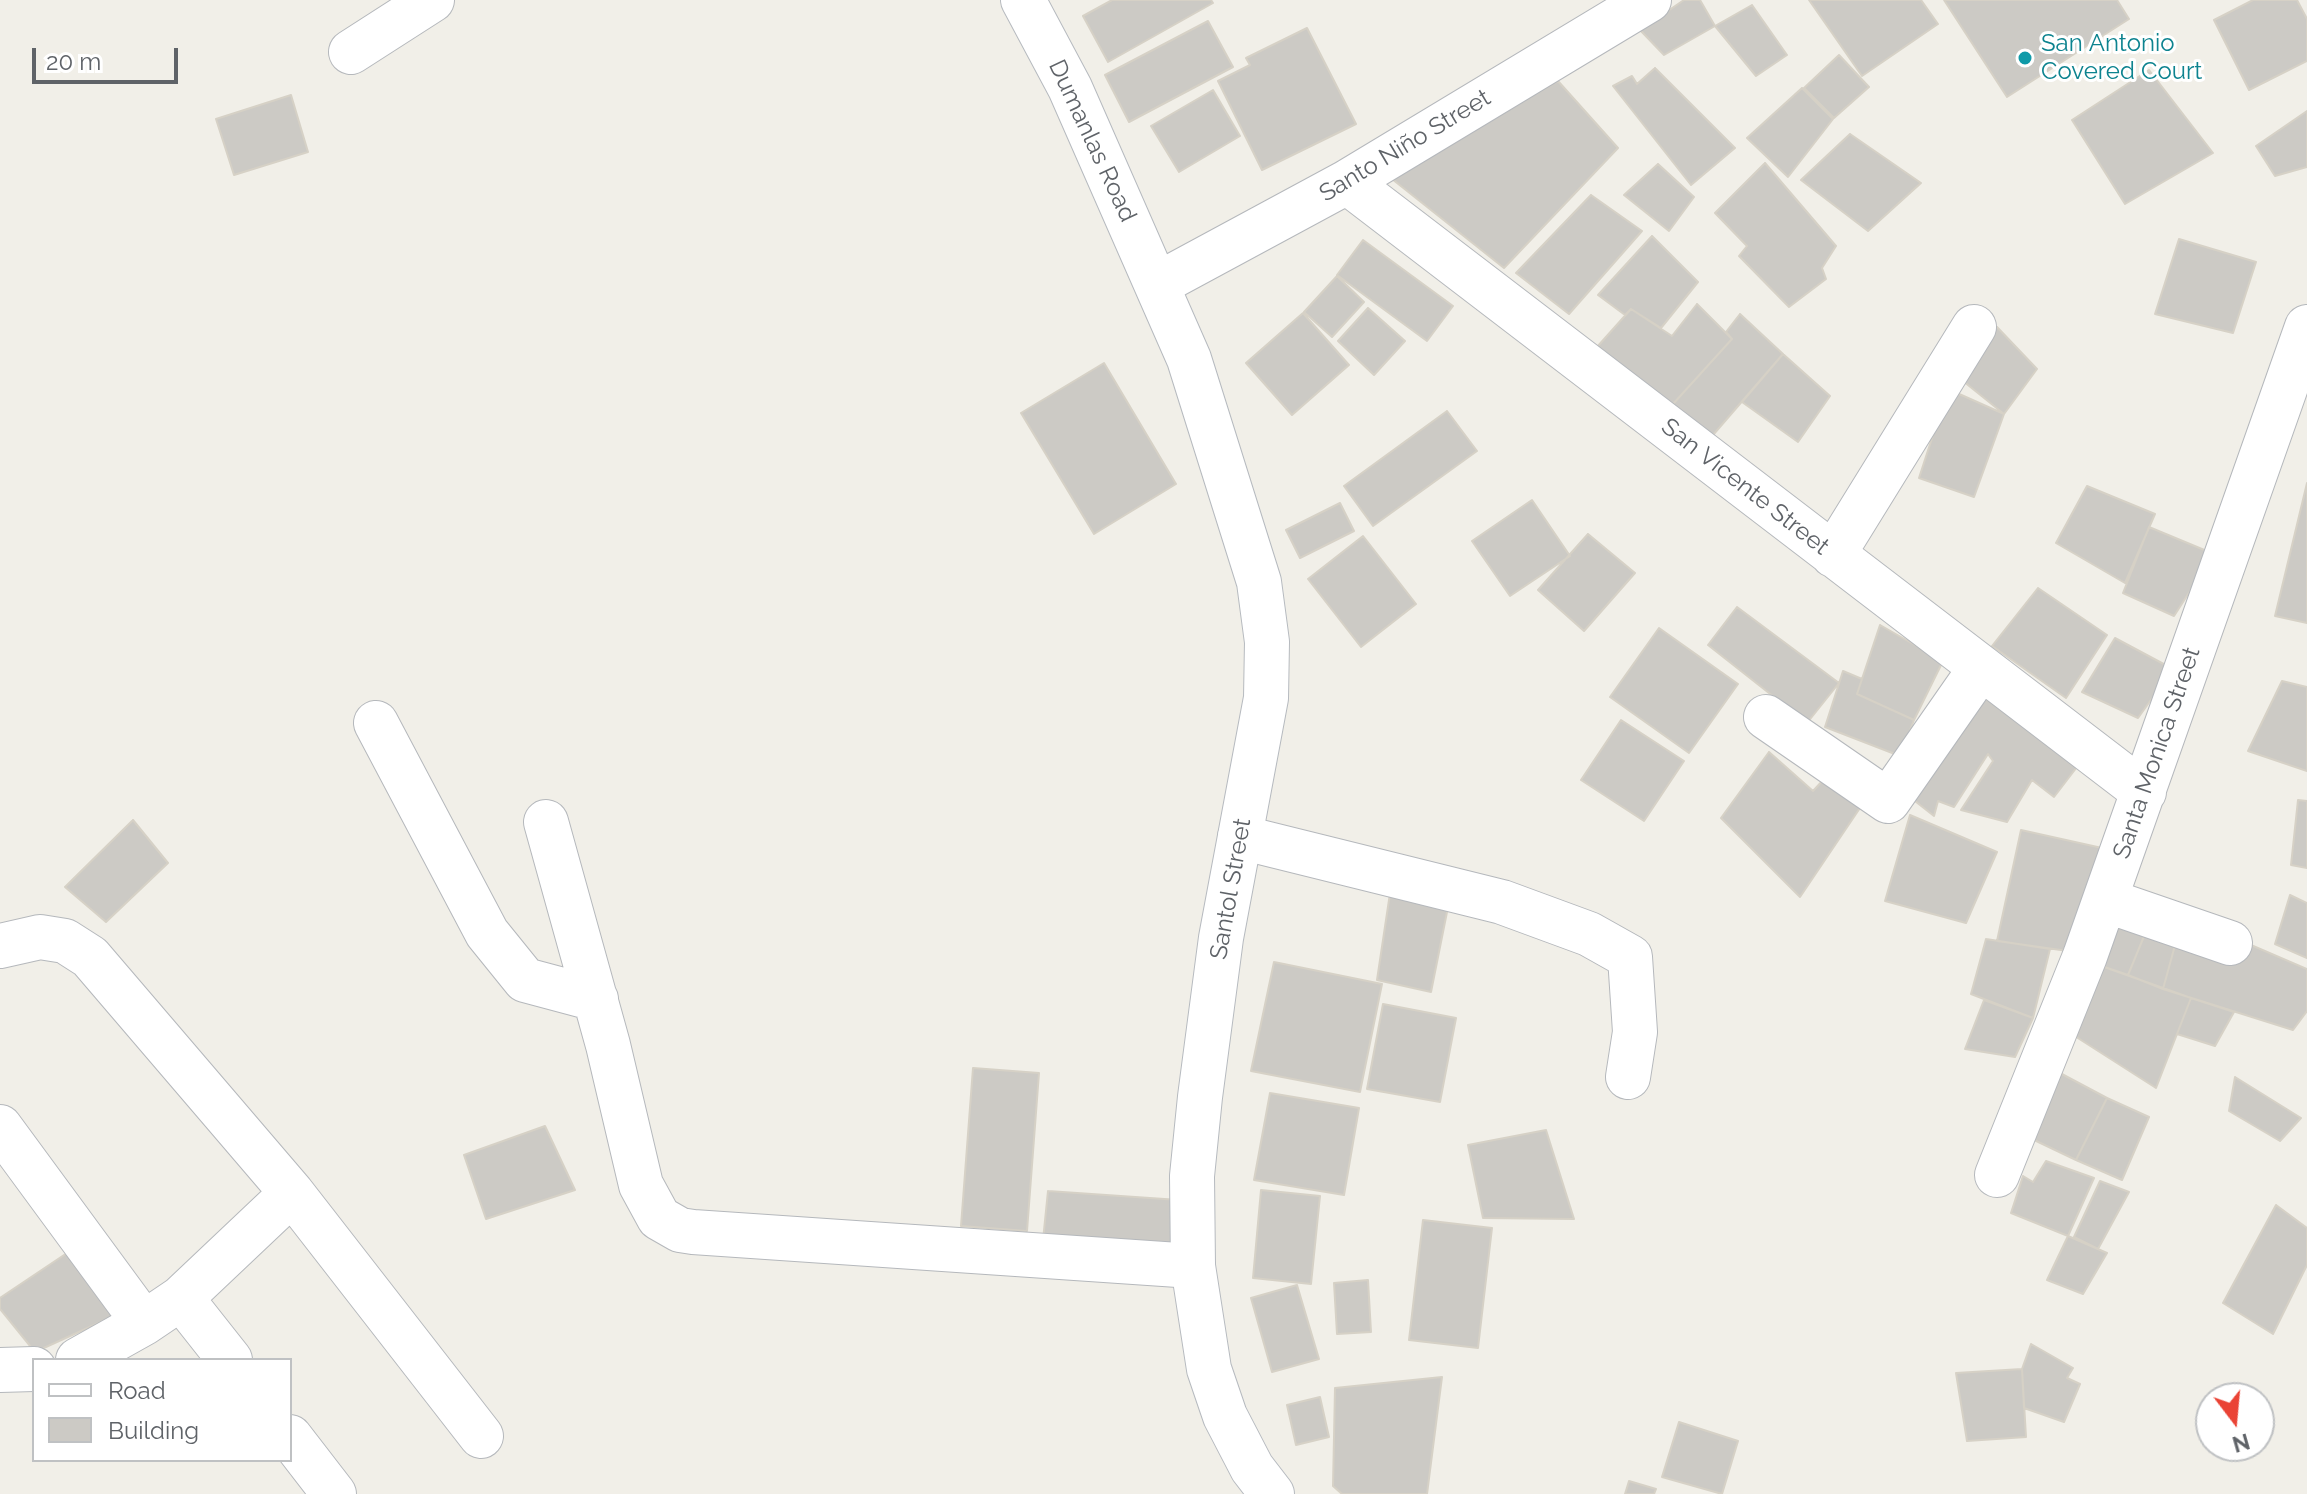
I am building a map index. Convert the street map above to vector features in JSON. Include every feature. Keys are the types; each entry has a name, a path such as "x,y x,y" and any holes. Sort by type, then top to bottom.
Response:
{"street":[{"path":"351,52 432,0"},
{"name":"Dumanlas Road","path":"1023,0 1070,88 1158,284"},
{"name":"Santo Niño Street","path":"1158,284 1347,182 1649,0"},
{"name":"San Vicente Street","path":"1347,182 2144,792"},
{"name":"Santol Street","path":"1158,284 1189,359 1259,582 1267,642 1266,698 1221,938 1192,1176 1193,1266 1209,1369 1225,1416 1252,1468 1272,1494"},
{"path":"1833,555 1974,327"},
{"name":"Santa Monica Street","path":"1997,1175 2105,900 2307,327"},
{"path":"1766,717 1888,801 1980,669"},
{"path":"376,723 487,933 525,980 596,999"},
{"path":"546,822 596,999 641,1185 659,1218 680,1230 1193,1266"},
{"path":"1240,837 1502,902 1589,934 1630,957 1635,1032 1628,1077"},
{"path":"2105,900 2230,943"},
{"path":"0,946 40,937 65,941 90,957 292,1193 481,1436"},
{"path":"0,1127 144,1323"},
{"path":"82,1358 181,1298 292,1193"},
{"path":"181,1298 228,1358"},
{"path":"0,1370 32,1369"},
{"path":"292,1440 334,1494"}],"building":[{"path":"1112,0 1211,0 1213,3 1108,62 1083,16"},
{"path":"1684,0 1700,0 1715,26 1664,55 1640,30"},
{"path":"1809,0 1921,0 1938,24 1862,76"},
{"name":"San Antonio Covered Court","path":"1944,0 2117,0 2129,19 2007,97"},
{"path":"2253,0 2297,0 2307,19 2307,61 2249,90 2214,20"},
{"path":"1752,5 1787,55 1756,76 1715,26"},
{"path":"1208,21 1233,67 1129,122 1105,75"},
{"path":"1307,28 1356,124 1262,170 1218,81 1250,65 1246,58"},
{"path":"1839,55 1869,87 1834,118 1804,88"},
{"path":"1655,68 1735,148 1691,185 1613,86 1632,76 1637,84"},
{"path":"2149,70 2213,153 2125,204 2072,120"},
{"path":"1558,81 1618,148 1504,268 1392,179"},
{"path":"1802,88 1833,119 1788,177 1747,138"},
{"path":"1213,90 1240,136 1179,172 1151,126"},
{"path":"291,95 308,152 234,175 216,119"},
{"path":"2307,111 2307,167 2275,176 2256,146"},
{"path":"1850,134 1921,183 1868,231 1801,180"},
{"path":"1765,163 1836,246 1822,268 1826,279 1789,307 1739,256 1747,246 1715,213"},
{"path":"1658,164 1694,197 1669,231 1624,195"},
{"path":"1591,195 1642,231 1569,314 1516,273"},
{"path":"1652,236 1698,282 1661,328 1631,309 1625,315 1598,295"},
{"path":"2179,239 2256,262 2233,333 2155,314"},
{"path":"1363,240 1453,306 1427,341 1337,275"},
{"path":"1337,276 1364,302 1332,337 1304,312"},
{"path":"1697,304 1732,339 1673,404 1597,347 1631,309 1672,336"},
{"path":"1368,308 1405,341 1374,375 1338,341"},
{"path":"1303,313 1349,365 1292,415 1246,363"},
{"path":"1740,314 1783,354 1713,435 1673,404 1732,339 1726,332"},
{"path":"1997,327 2037,369 2004,414 1958,377"},
{"path":"1783,354 1830,396 1798,442 1742,402"},
{"path":"1104,363 1176,484 1094,534 1021,413"},
{"path":"1948,389 2004,414 1974,497 1919,478"},
{"path":"1447,411 1477,451 1373,526 1344,486"},
{"path":"2307,483 2307,623 2275,616"},
{"path":"2087,486 2155,514 2125,583 2056,543"},
{"path":"1532,500 1570,556 1510,596 1472,541"},
{"path":"1340,503 1354,531 1300,558 1286,530"},
{"path":"2149,527 2214,554 2174,616 2123,593"},
{"path":"1588,534 1635,573 1584,631 1538,590"},
{"path":"1363,536 1416,604 1361,647 1308,579"},
{"path":"2038,588 2107,635 2066,698 1992,646"},
{"path":"1737,607 1839,683 1807,723 1708,645"},
{"path":"1880,625 1943,661 1914,720 1857,694"},
{"path":"1659,628 1738,684 1689,753 1610,697"},
{"path":"2115,638 2173,669 2138,718 2082,692"},
{"path":"1843,671 1862,679 1857,694 1914,720 1900,756 1825,727"},
{"path":"2282,681 2307,687 2307,771 2248,751"},
{"path":"1971,699 1999,701 2077,767 2054,797 2032,780 2007,822 1961,810 1993,761 1988,754 1954,807 1938,801 1934,816 1906,794"},
{"path":"1621,720 1684,761 1644,821 1581,780"},
{"path":"1769,752 1813,791 1825,778 1862,805 1800,897 1721,818"},
{"path":"2298,800 2307,801 2307,868 2291,865"},
{"path":"1910,815 1997,852 1966,923 1885,901"},
{"path":"133,820 168,863 106,922 65,887"},
{"path":"2021,830 2102,848 2082,953 1997,941"},
{"path":"1392,880 1451,892 1431,992 1377,980"},
{"path":"2290,895 2307,903 2307,958 2275,944"},
{"path":"2108,910 2147,929 2128,975 2093,963"},
{"path":"2147,929 2177,938 2163,989 2128,975"},
{"path":"2177,938 2244,942 2307,969 2307,1011 2293,1030 2163,989"},
{"path":"1986,939 2050,949 2033,1018 1971,994"},
{"path":"1274,962 1382,984 1360,1092 1251,1071"},
{"path":"2093,963 2191,998 2156,1088 2070,1033"},
{"path":"2191,998 2234,1012 2215,1046 2177,1034"},
{"path":"1984,1000 2033,1018 2015,1057 1965,1049"},
{"path":"1383,1004 1456,1018 1440,1102 1367,1089"},
{"path":"973,1068 1039,1073 1027,1231 961,1226"},
{"path":"2060,1073 2107,1098 2076,1160 2032,1139"},
{"path":"2235,1077 2301,1118 2280,1141 2229,1111"},
{"path":"1270,1093 1359,1108 1344,1195 1254,1180"},
{"path":"2107,1098 2149,1117 2122,1180 2076,1160"},
{"path":"545,1126 575,1190 486,1219 464,1155"},
{"path":"1546,1130 1574,1219 1483,1218 1468,1145"},
{"path":"2046,1161 2094,1178 2068,1236 2011,1213 2023,1176 2033,1182"},
{"path":"2100,1181 2129,1192 2098,1249 2074,1237"},
{"path":"1261,1190 1320,1196 1311,1284 1253,1278"},
{"path":"1048,1191 1179,1200 1176,1250 1043,1240"},
{"path":"2276,1205 2307,1228 2307,1265 2273,1334 2223,1303"},
{"path":"1423,1220 1492,1228 1478,1348 1409,1340"},
{"path":"2068,1236 2107,1253 2083,1294 2047,1280"},
{"path":"73,1249 116,1315 35,1352 0,1309 0,1298"},
{"path":"1368,1280 1371,1332 1337,1334 1334,1283"},
{"path":"1297,1285 1319,1359 1272,1372 1251,1298"},
{"path":"2031,1344 2073,1368 2067,1378 2080,1384 2064,1422 2024,1408 2022,1369"},
{"path":"2022,1369 2026,1437 1967,1441 1956,1373"},
{"path":"1442,1377 1427,1494 1342,1494 1333,1486 1335,1388"},
{"path":"1320,1397 1329,1437 1296,1445 1287,1405"},
{"path":"1679,1422 1738,1441 1722,1494 1662,1477"},
{"path":"1629,1481 1656,1489 1654,1494 1625,1494"}],"place":[{"name":"San Antonio Covered Court","path":"2025,58"}]}
